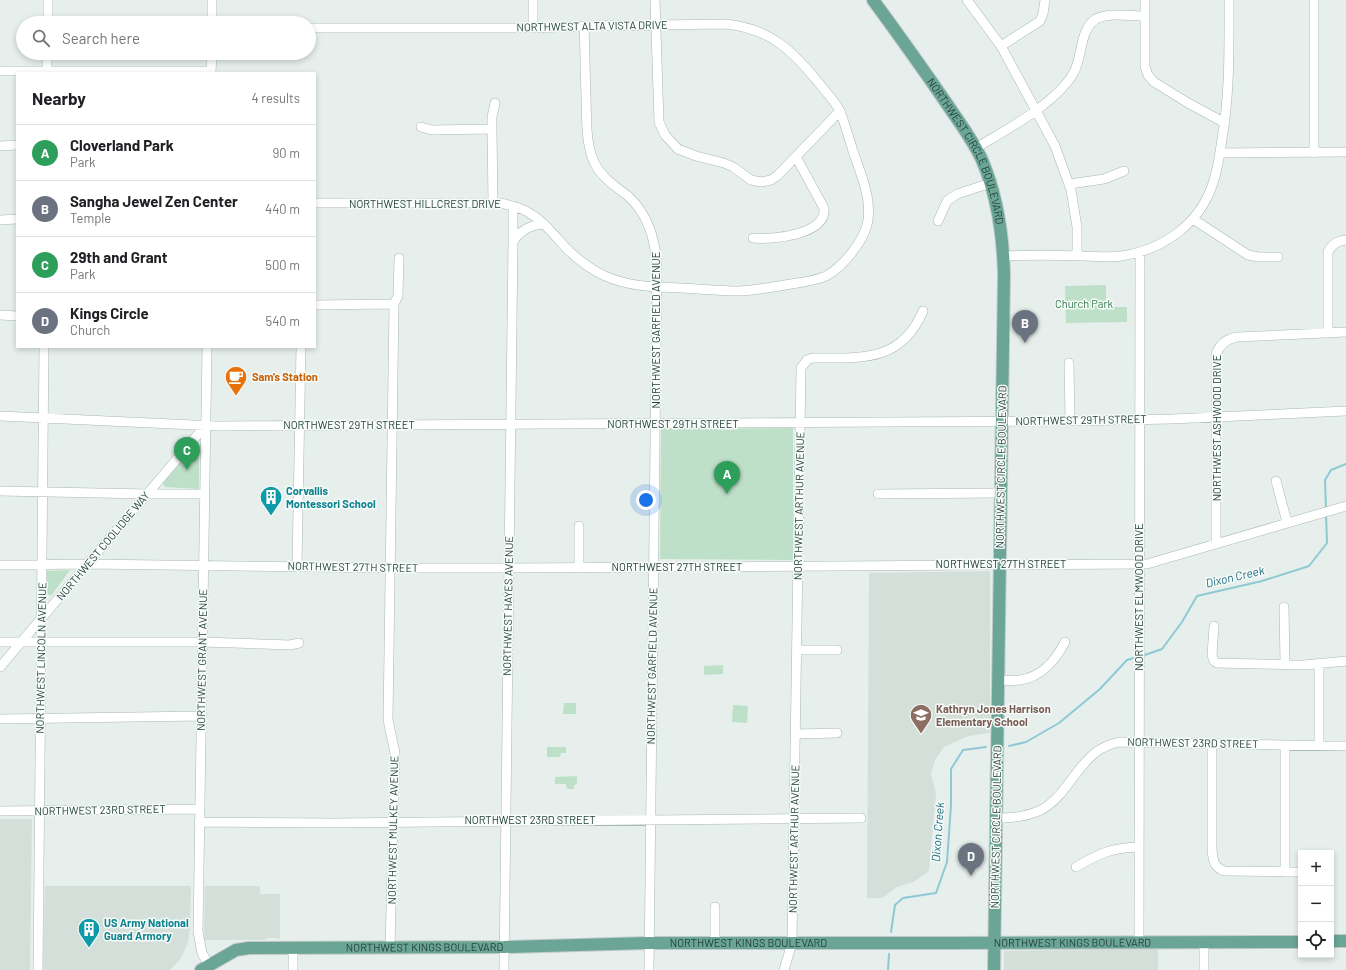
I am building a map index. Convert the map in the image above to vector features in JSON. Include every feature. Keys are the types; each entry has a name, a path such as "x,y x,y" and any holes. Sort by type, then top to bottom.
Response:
{"main road":[{"name":"NORTHWEST CIRCLE BOULEVARD","path":"873,0 940,93 976,148 991,183 1000,219 1003,256 1002,421 997,680 994,970"},
{"path":"1334,941 1346,941"},
{"name":"NORTHWEST KINGS BOULEVARD","path":"208,969 228,954 242,948 504,947 648,943 792,944 994,942 1298,942"}],"street":[{"path":"48,0 48,16"},
{"path":"212,0 212,16"},
{"path":"533,0 533,28"},
{"path":"655,0 660,122 665,135 672,143 684,152 724,163 733,167 751,180 761,182 771,180 777,176 840,111"},
{"path":"967,0 1002,46 1055,146 1070,184 1077,227 1077,256"},
{"path":"1002,46 1040,21 1043,14 1045,0"},
{"path":"1146,0 1145,66 1151,79 1170,93 1225,123"},
{"path":"1003,256 1120,256 1139,252 1163,243 1175,236 1193,219 1207,198 1213,184 1225,123 1228,88 1229,0"},
{"path":"1314,0 1314,152"},
{"path":"976,148 1036,110 1058,94 1073,74 1080,56 1083,37 1086,30 1096,19 1108,16 1145,16"},
{"name":"NORTHWEST ALTA VISTA DRIVE","path":"316,28 533,28 726,24 741,26 762,33 779,43 805,66 840,111"},
{"name":"NORTHWEST GARFIELD AVENUE","path":"584,26 587,127 590,151 601,172 608,180 632,200 652,233 656,249 657,287 654,567 648,970"},
{"path":"47,72 48,60"},
{"path":"0,71 211,72 212,60"},
{"path":"493,203 492,117 495,103"},
{"name":"NORTHWEST HILLCREST DRIVE","path":"316,203 493,203 513,206 527,211 544,224 575,257 596,271 626,283 657,287 739,291 758,289 819,278 835,270 843,263 864,233 868,220 866,191 840,111"},
{"path":"421,127 432,130 492,129"},
{"path":"0,146 16,145"},
{"path":"1220,153 1346,152"},
{"path":"753,238 776,238 788,236 808,228 822,219 824,208 796,157"},
{"path":"1070,184 1104,180 1124,171"},
{"path":"938,221 947,201 956,194 991,183"},
{"name":"NORTHWEST HAYES AVENUE","path":"504,970 513,206"},
{"path":"0,220 16,219"},
{"path":"1193,219 1248,255 1259,257 1278,257"},
{"path":"513,242 521,231 527,227 544,224"},
{"path":"1328,333 1328,252 1334,244 1339,241 1346,240"},
{"name":"NORTHWEST ELMWOOD DRIVE","path":"1139,252 1139,942"},
{"name":"NORTHWEST MULKEY AVENUE","path":"390,947 395,753 388,720 394,304 398,296 399,258"},
{"path":"316,305 394,304"},
{"name":"NORTHWEST ARTHUR AVENUE","path":"784,970 792,944 798,650 800,371 803,363 812,358 862,358 874,356 890,350 899,344 913,330 923,311"},
{"path":"0,315 16,316"},
{"name":"NORTHWEST ASHWOOD DRIVE","path":"1216,544 1216,355 1221,344 1226,340 1237,337 1346,332"},
{"name":"NORTHWEST LINCOLN AVENUE","path":"38,970 44,348"},
{"name":"NORTHWEST GRANT AVENUE","path":"207,348 198,932 202,953 208,969"},
{"path":"297,566 301,348"},
{"path":"1069,363 1070,421"},
{"name":"NORTHWEST 29TH STREET","path":"0,416 205,426 299,426 1070,421 1216,417 1346,411"},
{"name":"NORTHWEST COOLIDGE WAY","path":"0,667 205,426"},
{"path":"190,444 205,450"},
{"path":"1276,481 1287,522"},
{"path":"0,491 204,494"},
{"path":"878,494 1000,493"},
{"name":"NORTHWEST 27TH STREET","path":"0,565 88,564 390,568 579,568 1147,564 1346,506"},
{"path":"579,526 579,568"},
{"path":"1284,607 1285,664"},
{"path":"1214,626 1212,655 1214,661 1221,664 1319,664 1346,661"},
{"path":"0,642 299,643"},
{"path":"997,680 1020,680 1035,674 1052,662 1065,642"},
{"path":"798,650 837,650"},
{"path":"1319,664 1319,745"},
{"path":"0,719 201,716"},
{"path":"796,734 837,734"},
{"name":"NORTHWEST 23RD STREET","path":"996,818 1021,817 1041,809 1052,802 1092,756 1097,752 1119,742 1346,746"},
{"path":"1212,743 1212,849 1214,863 1220,869 1225,871 1298,872"},
{"path":"1285,745 1285,872"},
{"name":"NORTHWEST 23RD STREET","path":"0,811 200,809"},
{"name":"NORTHWEST 23RD STREET","path":"199,822 861,818"},
{"path":"1076,867 1102,852 1122,848 1139,847"},
{"path":"715,907 715,944"},
{"path":"1204,943 1204,970"},
{"path":"293,948 293,970"}],"shaded area":[{"name":"Kathryn Jones Harrison Elementary School","path":"990,571 990,733 968,736 944,747 935,760 931,774 936,793 929,870 927,873 913,882 897,887 882,898 867,898 869,573"},
{"path":"0,819 32,819 30,970 0,970"},
{"path":"45,886 191,886 190,928 188,943 181,958 170,970 43,970"},
{"path":"205,886 260,886 260,894 280,894 280,939 205,940"},
{"path":"1158,949 1158,970 1004,970 1004,951"}],"green space":[{"name":"Church Park","path":"1106,285 1106,307 1127,307 1127,322 1066,323 1065,286"},
{"path":"793,428 793,560 660,559 661,429"},
{"path":"188,454 196,454 199,458 198,489 165,487 163,483"},
{"path":"70,570 51,596 47,594 47,571"},
{"path":"723,665 723,674 704,675 704,666"},
{"path":"564,703 576,703 576,714 563,714"},
{"path":"733,705 748,706 747,723 732,722"},
{"path":"547,747 566,747 566,753 561,753 560,757 547,757"},
{"path":"577,776 577,784 574,785 574,789 567,789 566,784 555,784 555,777"}],"waterway":[{"name":"Dixon Creek","path":"1326,509 1325,480 1331,470 1346,464"},
{"name":"Dixon Creek","path":"1142,656 1162,649 1182,622 1197,596 1262,581 1309,566 1327,543 1326,514"},
{"name":"Dixon Creek","path":"1009,746 1026,742 1059,723 1100,689 1127,660 1137,657"},
{"name":"Dixon Creek","path":"891,932 895,905 903,898 936,893 947,862 951,805 951,769 963,750 986,747"},
{"name":"Dixon Creek","path":"888,970 889,954"}],"place":[{"name":"Sangha Jewel Zen Center","path":"1025,343"},
{"name":"Sam's Station","path":"236,396"},
{"name":"29th and Grant","path":"187,470"},
{"name":"Cloverland Park","path":"727,494"},
{"name":"Corvallis Montessori School","path":"271,516"},
{"name":"Kathryn Jones Harrison Elementary School","path":"921,734"},
{"name":"Kings Circle","path":"971,876"},
{"name":"US Army National Guard Armory","path":"89,948"}]}
